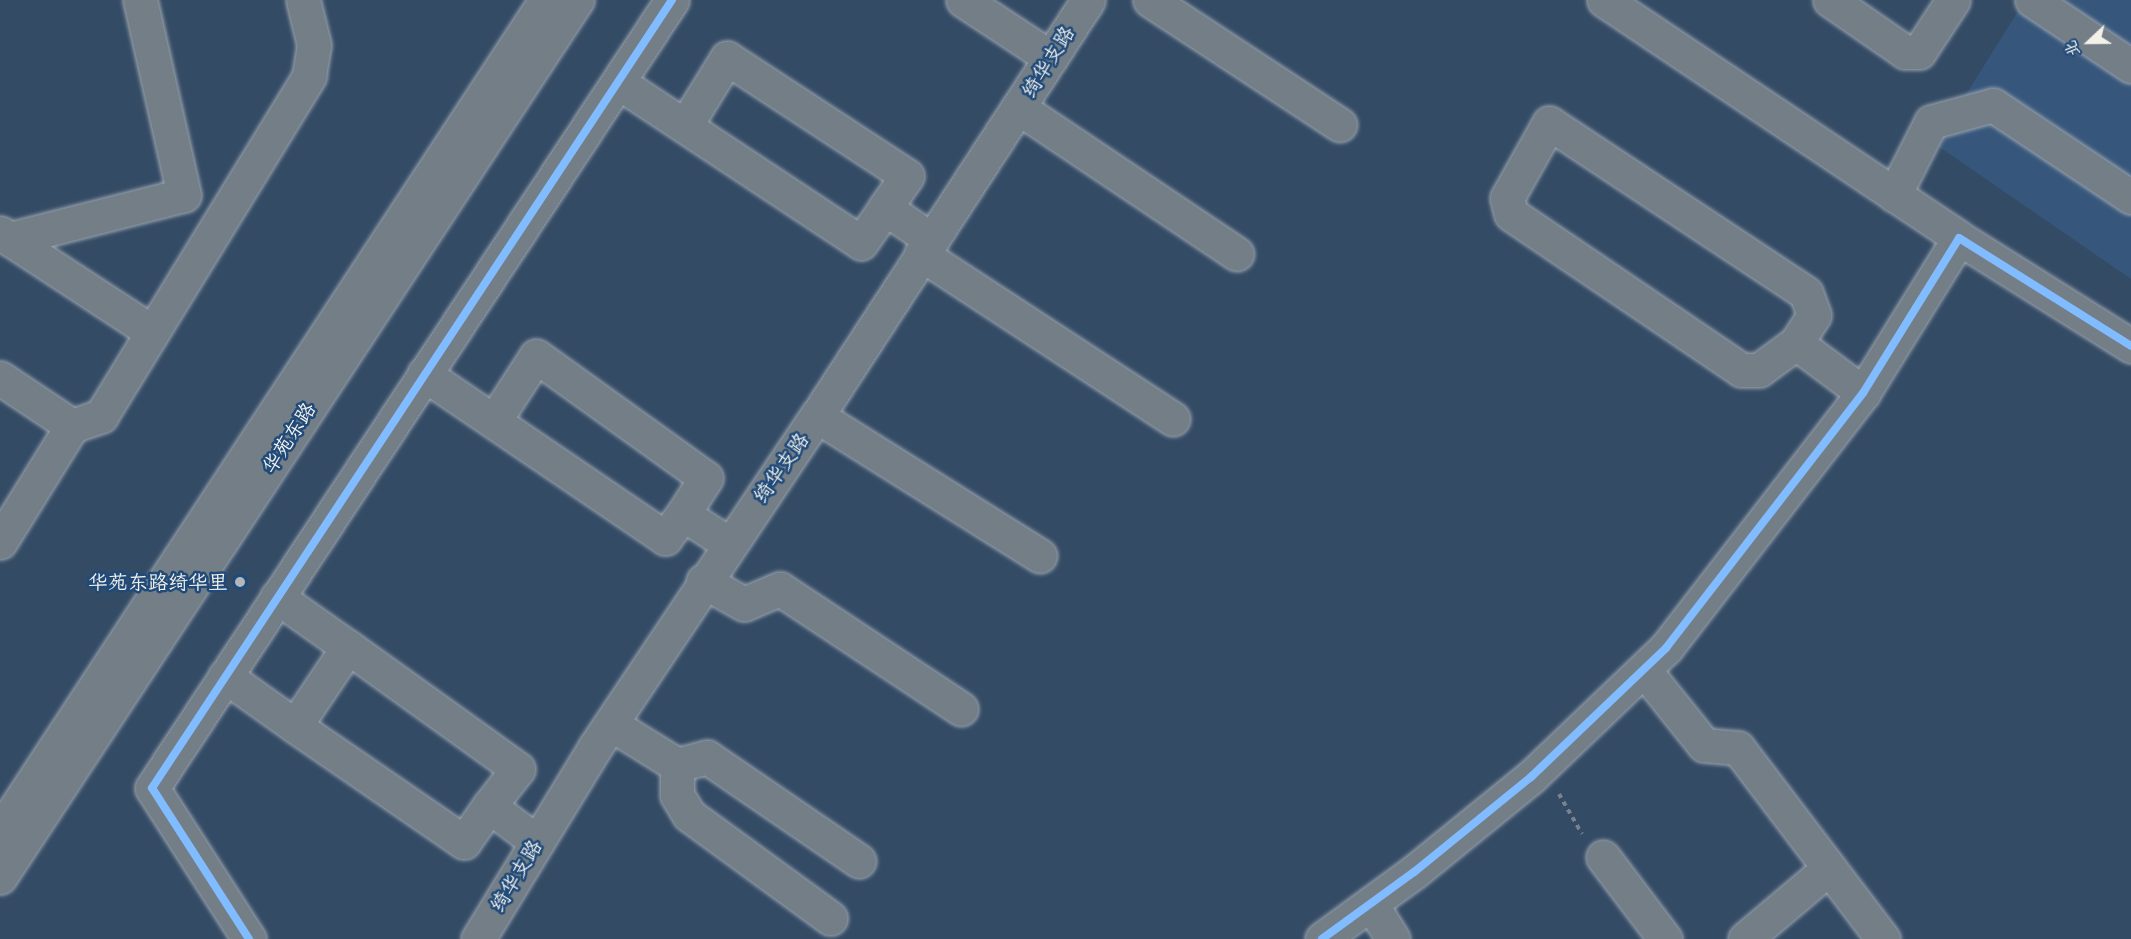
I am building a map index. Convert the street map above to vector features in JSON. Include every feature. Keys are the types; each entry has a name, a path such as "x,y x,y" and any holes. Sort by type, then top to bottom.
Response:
{"street":[{"path":"140,0 184,195"},
{"path":"0,542 72,426 101,416 309,76 314,45 303,0"},
{"name":"华苑东路","path":"0,832 546,0"},
{"name":"华苑东路","path":"0,877 577,0"},
{"path":"249,939 152,788 672,0"},
{"path":"963,0 1051,58"},
{"name":"绮华支路","path":"478,939 703,581 817,416 1088,0"},
{"path":"1150,0 1340,125"},
{"path":"1605,0 1959,238 2131,346"},
{"path":"1830,0 1905,52 1919,52 1953,0"},
{"path":"2032,0 2131,66"},
{"path":"618,82 861,243 907,176 727,58 685,126"},
{"path":"1894,195 1932,122 1994,105 2131,197"},
{"path":"1019,108 1236,254"},
{"path":"1549,123 1806,293 1814,315 1796,343 1759,370 1741,370 1511,214 1507,198 1549,123"},
{"path":"5,236 184,195 242,188"},
{"path":"885,208 927,247 1173,419"},
{"path":"5,236 152,332"},
{"path":"1322,939 1371,904 1544,764 1666,648 1760,530 1863,393 1959,238"},
{"path":"1796,343 1863,393"},
{"path":"424,374 665,538 706,478 536,356 494,421"},
{"path":"0,378 72,426"},
{"path":"817,416 1040,556"},
{"path":"683,514 729,544"},
{"path":"703,581 744,603 780,589 961,709"},
{"path":"225,676 464,842 518,769 277,597"},
{"path":"295,726 348,647"},
{"path":"1644,670 1704,745 1738,748 1883,939"},
{"path":"611,724 677,765 707,757 859,861"},
{"path":"677,765 677,795 689,815 830,918"},
{"path":"489,806 537,842"},
{"path":"1603,856 1665,939"},
{"path":"1745,939 1829,868"},
{"path":"1371,904 1393,939"}],"path":[{"path":"1544,764 1576,828 1603,856"}],"shaded area":[{"path":"2025,0 2131,0 2131,279 1935,144"}],"cycle path":[{"path":"249,939 152,788 672,0"},
{"path":"1322,939 1414,872 1531,777 1666,648 1863,393 1959,238 2131,346"}],"place":[{"name":"华苑东路绮华里","path":"240,582"}]}
